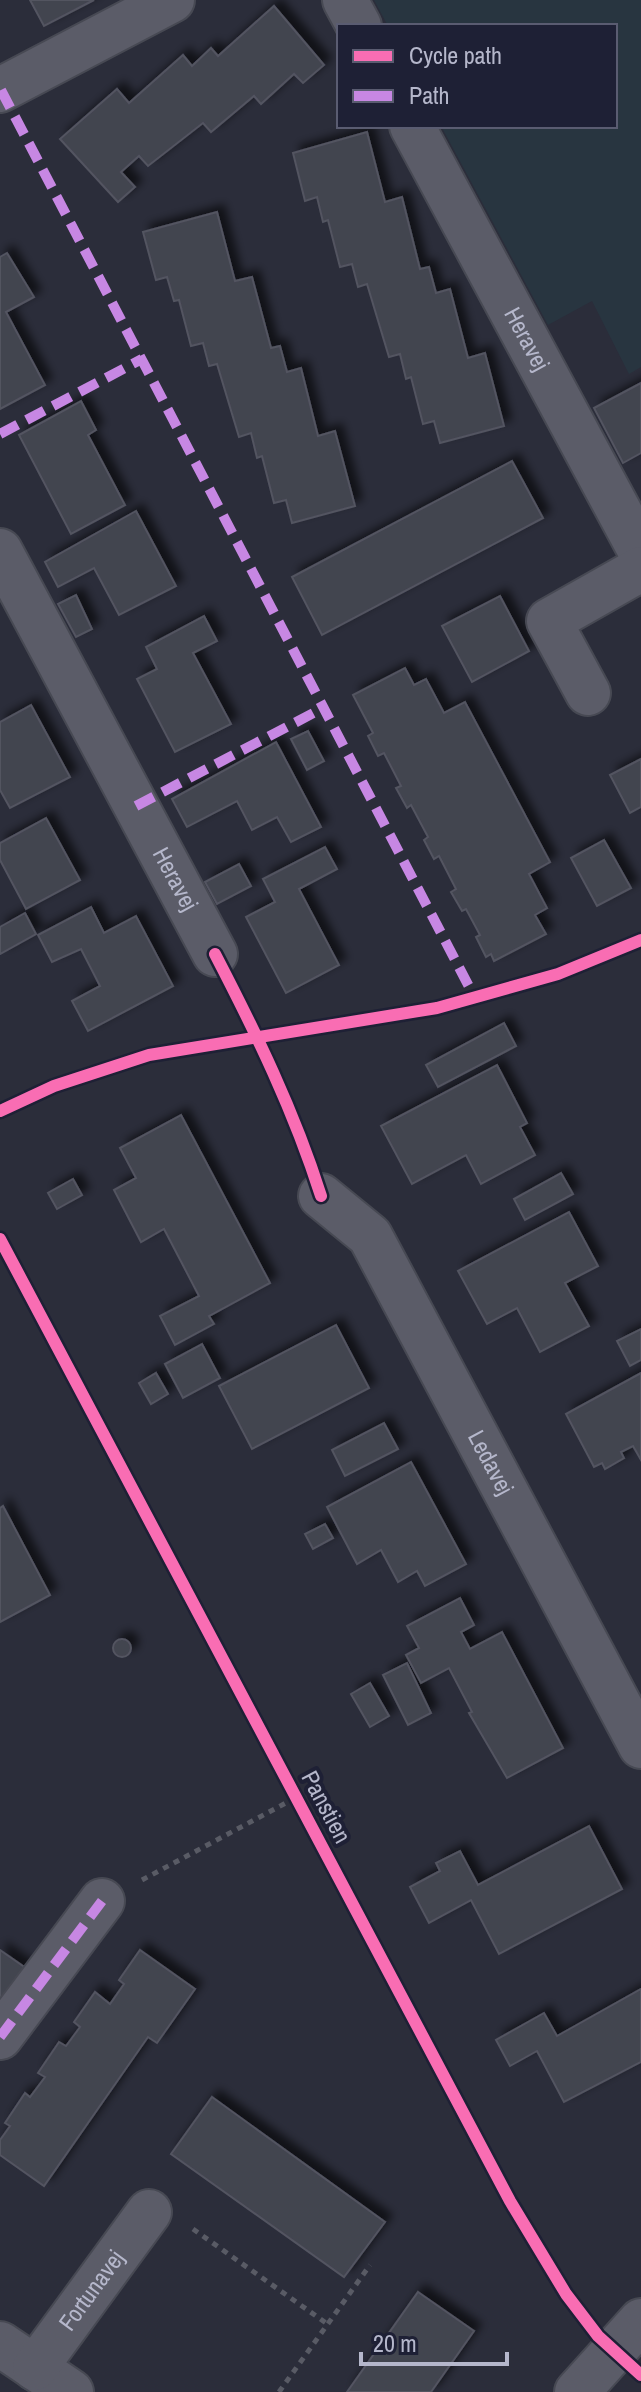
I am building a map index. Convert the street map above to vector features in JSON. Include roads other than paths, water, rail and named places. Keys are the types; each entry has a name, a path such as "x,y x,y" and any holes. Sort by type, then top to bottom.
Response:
{"street":[{"path":"345,0 358,24"},
{"path":"0,90 167,1"},
{"name":"Heravej","path":"413,128 641,552"},
{"name":"Heravej","path":"0,551 215,954"},
{"path":"588,693 549,621 641,569"},
{"name":"Ledavej","path":"321,1196 370,1236 641,1746"},
{"path":"0,2037 102,1901"},
{"name":"Fortunavej","path":"71,2392 18,2356 149,2212"},
{"path":"577,2392 641,2321"}]}
